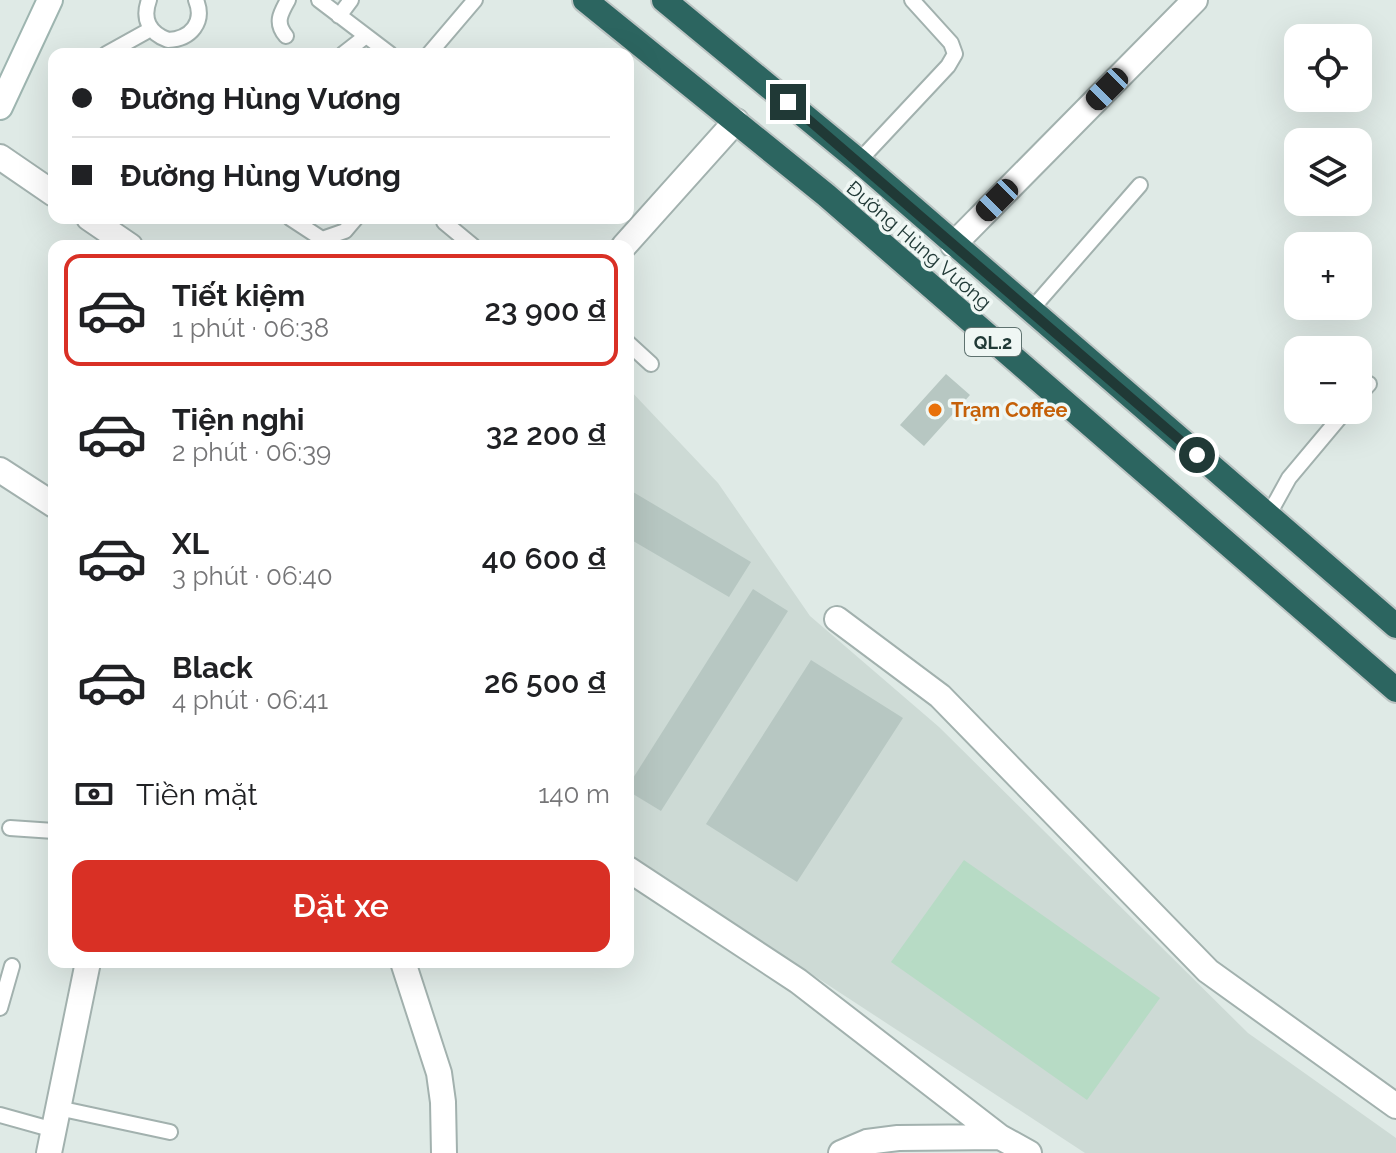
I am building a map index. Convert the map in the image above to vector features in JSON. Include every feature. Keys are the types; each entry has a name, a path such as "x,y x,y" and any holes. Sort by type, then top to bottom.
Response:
{"highway":[{"name":"Đường Hùng Vương","path":"585,0 826,195 1396,690"},
{"name":"Đường Hùng Vương","path":"664,0 859,161 1268,516 1393,618"}],"street":[{"path":"0,107 50,0"},
{"path":"953,245 1195,0"},
{"path":"629,240 736,121"},
{"path":"0,157 48,190"},
{"path":"98,224 121,240"},
{"path":"0,470 48,501"},
{"path":"837,619 940,696 1208,971 1396,1106"},
{"path":"634,873 798,981 1000,1137 1029,1153"},
{"path":"54,1130 87,968"},
{"path":"405,968 439,1073 444,1153"},
{"path":"841,1153 867,1142 901,1145 1000,1137"}],"lane":[{"path":"149,0 146,20 151,29 168,40 188,35 199,18 196,0"},
{"path":"286,36 279,24 288,0"},
{"path":"320,0 382,48"},
{"path":"339,16 351,0"},
{"path":"434,48 475,0"},
{"path":"859,161 948,66 955,54 951,43 912,0"},
{"path":"117,48 151,29"},
{"path":"351,48 366,36"},
{"path":"1030,311 1140,185"},
{"path":"299,224 322,239 345,231 351,224"},
{"path":"446,224 466,240"},
{"path":"634,348 651,364"},
{"path":"1268,516 1289,478 1334,424"},
{"path":"10,828 48,831"},
{"path":"0,1008 12,966"},
{"path":"0,1115 54,1130 170,1132"}],"shaded area":[{"path":"634,394 718,483 810,616 939,727 1248,1033 1396,1138 1396,1153 1085,1153 634,858"}],"green space":[{"path":"964,860 1160,998 1087,1100 891,962"}],"building":[{"name":"Trạm Coffee","path":"946,374 970,395 924,446 900,425"},
{"path":"634,493 751,562 729,597 634,542"},
{"path":"753,589 788,611 661,811 634,795 634,777"},
{"path":"811,660 903,718 797,882 706,824"}],"place":[{"name":"Trạm Coffee","path":"935,410"}],"route":[{"path":"788,102 1197,455"}]}
